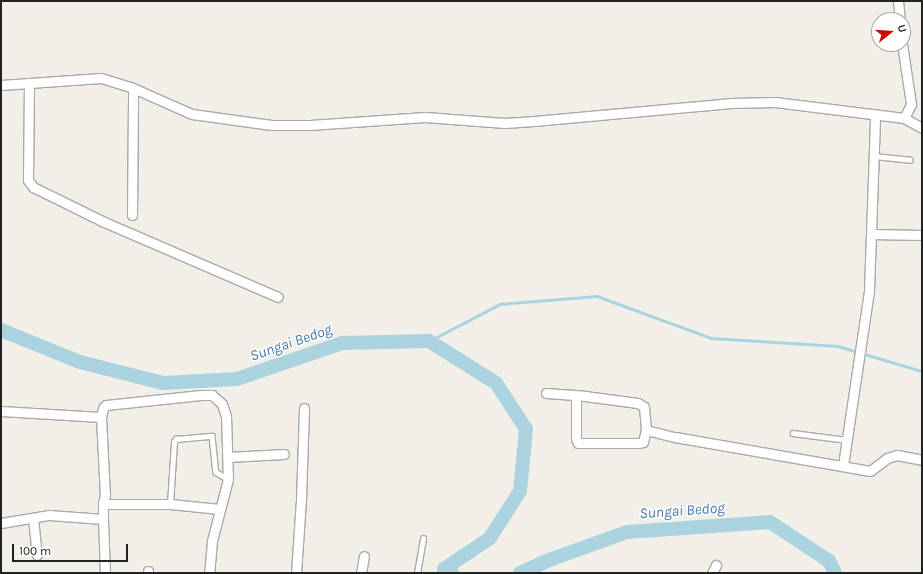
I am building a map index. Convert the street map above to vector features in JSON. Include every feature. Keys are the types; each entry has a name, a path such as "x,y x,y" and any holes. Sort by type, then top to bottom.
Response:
{"street":[{"path":"898,1 899,12"},
{"path":"903,52 911,104 904,118"},
{"path":"1,85 101,78 133,88 192,114 271,125 425,117 505,123 731,103 776,102 904,118 922,128"},
{"path":"29,82 28,180 33,187 104,222 278,297"},
{"path":"132,215 133,88"},
{"path":"843,466 869,291 875,115"},
{"path":"871,234 922,235"},
{"path":"546,394 576,396 638,403 644,407 646,414 646,430 643,442 578,443 576,439 576,396"},
{"path":"105,573 103,504 105,495 101,417 103,408 106,405 212,395 225,410 228,479 212,541 209,573"},
{"path":"296,573 301,500 304,408"},
{"path":"1,411 101,417"},
{"path":"646,430 674,437 870,471 887,458 897,455 922,460"},
{"path":"228,457 284,454"},
{"path":"103,504 170,504 220,509"},
{"path":"1,523 49,515 103,519"},
{"path":"33,518 38,555"},
{"path":"361,573 364,556"}],"lane":[{"path":"874,156 910,160"},
{"path":"794,433 847,440"},
{"path":"170,504 174,442 176,440 212,436 216,472 228,479"},
{"path":"417,573 423,539"}],"waterway":[{"path":"429,341 500,304 597,296 711,338 838,346 922,371"},
{"name":"Sungai Bedog","path":"1,330 80,362 163,383 237,379 342,343 429,341 496,383 526,429 520,491 490,538 444,569 452,573"},
{"name":"Sungai Bedog","path":"520,573 552,559 627,532 770,522 829,561 835,573"}]}
